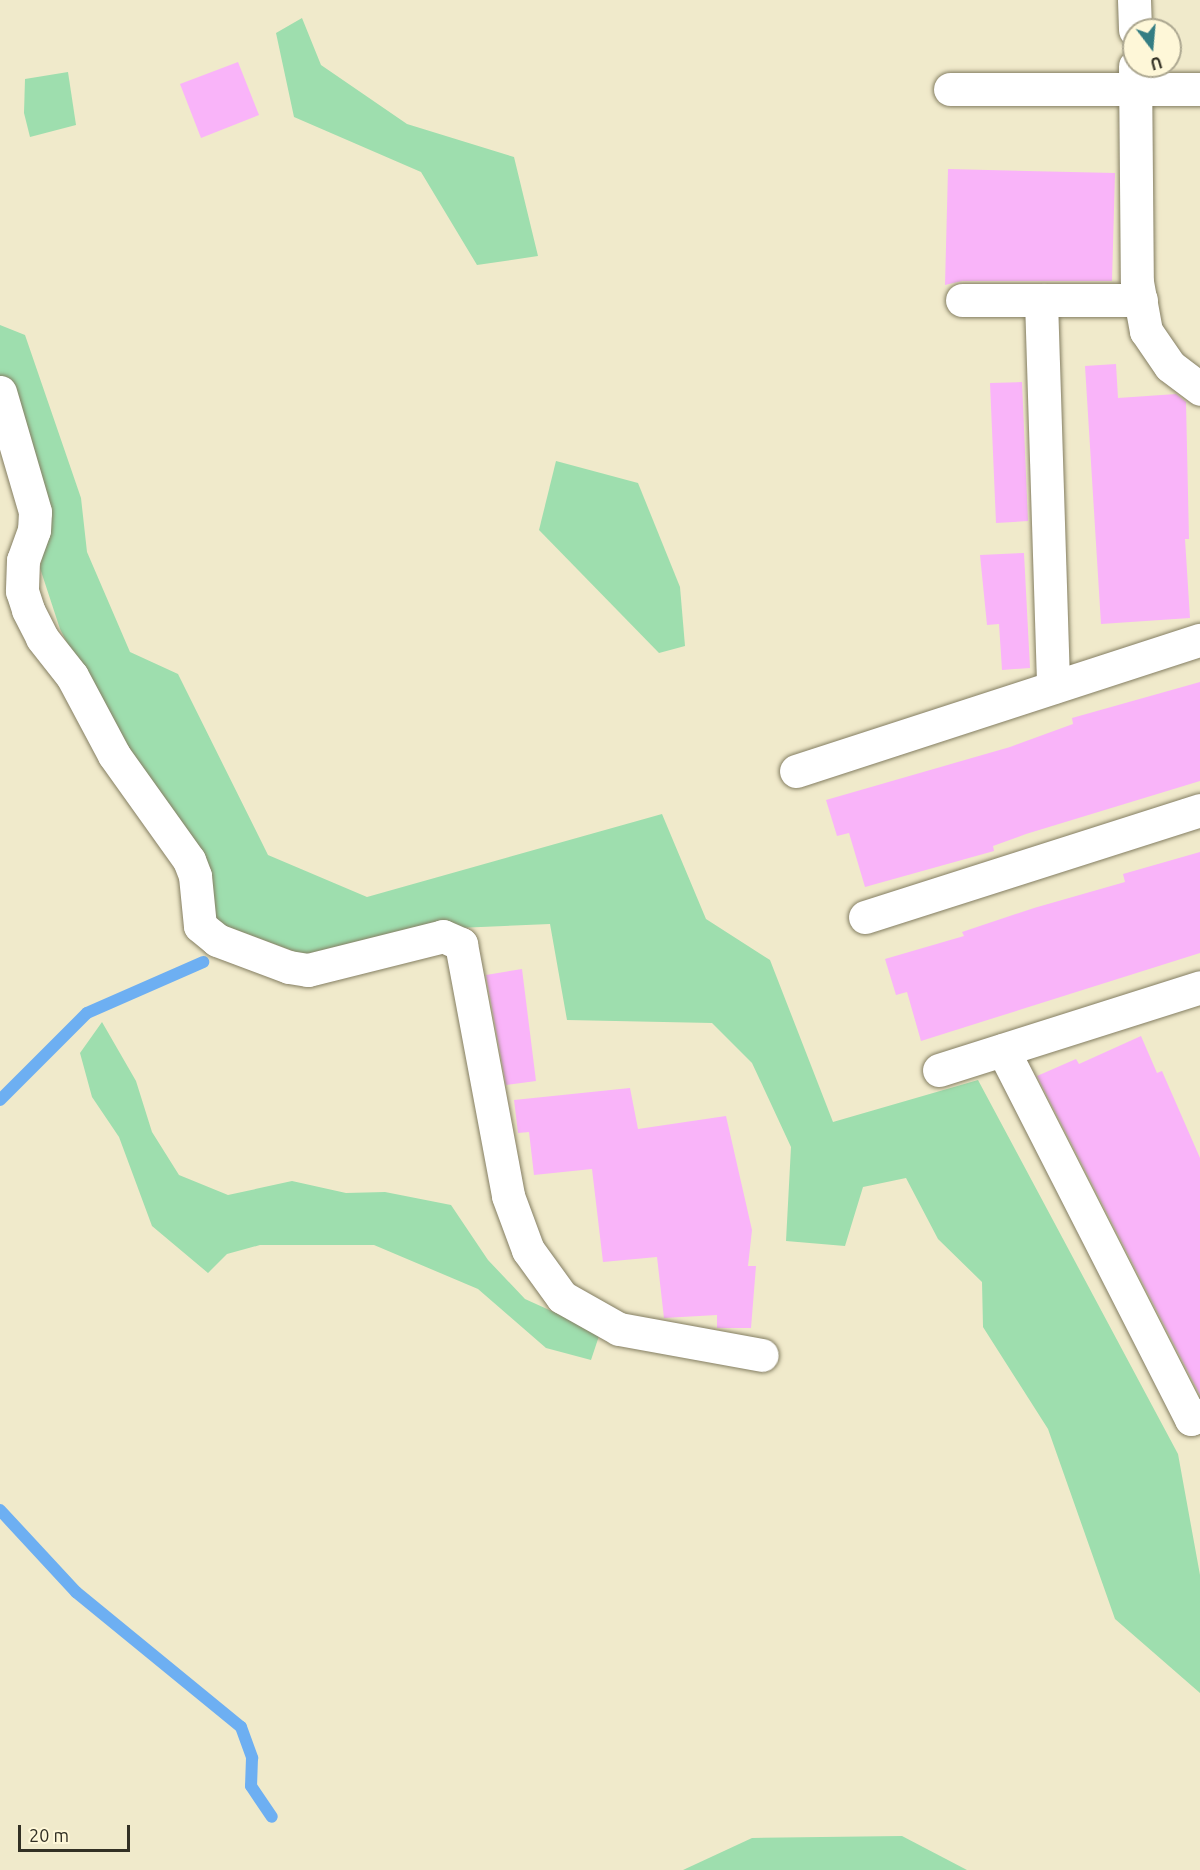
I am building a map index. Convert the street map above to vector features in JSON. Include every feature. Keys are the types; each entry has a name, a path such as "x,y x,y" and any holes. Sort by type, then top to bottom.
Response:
{"street":[{"path":"1134,0 1135,18"},
{"path":"950,89 1122,78"},
{"path":"1135,78 1141,300 1146,331 1170,366 1200,389"},
{"path":"1140,78 1200,89"},
{"path":"962,300 1141,300"},
{"path":"1041,300 1053,687"},
{"path":"0,392 35,512 34,530 11,595 72,676 114,754 189,860 195,876 200,926 209,935 289,967 308,970 442,936 461,944 508,1196 528,1250 562,1297 619,1329 762,1355"},
{"path":"796,771 1200,640"},
{"path":"866,916 1200,810"},
{"path":"939,1070 1200,987"},
{"path":"1003,1050 1191,1419 1200,1415"}],"green space":[{"path":"302,18 321,65 407,124 514,157 538,256 477,265 421,172 294,117 276,33"},
{"path":"68,72 76,125 30,137 24,113 25,79"},
{"path":"0,325 25,335 81,498 87,552 130,652 178,674 268,855 367,897 662,814 706,919 770,960 833,1122 978,1080 1178,1454 1200,1575 1200,1693 1115,1619 1048,1429 983,1327 982,1282 938,1239 906,1178 863,1187 845,1246 786,1241 791,1147 752,1063 712,1023 567,1020 550,924 458,928 309,957 210,920 60,629 40,568 48,528 0,421"},
{"path":"556,461 638,483 680,587 685,646 659,653 539,530"},
{"path":"102,1022 136,1081 152,1132 179,1175 228,1195 292,1181 346,1193 385,1192 451,1205 488,1260 525,1299 600,1333 591,1360 546,1348 478,1289 374,1245 260,1245 227,1254 208,1273 152,1226 119,1137 92,1097 80,1053"},
{"path":"902,1836 967,1870 683,1870 752,1838"}],"building":[{"path":"238,62 259,115 201,138 180,84"},
{"path":"948,169 1115,173 1112,281 962,281 945,285"},
{"path":"1116,364 1118,398 1176,394 1186,402 1189,539 1185,539 1190,618 1101,624 1085,366"},
{"path":"1022,382 1028,521 996,523 990,383"},
{"path":"1024,553 1030,668 1002,670 999,624 987,625 980,555"},
{"path":"1200,682 1200,781 1026,834 993,846 994,851 865,887 849,833 837,836 826,800 1010,747 1073,724 1072,718"},
{"path":"1200,852 1200,953 921,1041 907,992 896,995 885,959 964,936 962,932 1034,908 1125,882 1123,874"},
{"path":"522,969 536,1081 506,1085 486,975"},
{"path":"1141,1036 1157,1073 1162,1071 1200,1158 1200,1395 1037,1076 1076,1059 1079,1064"},
{"path":"630,1088 638,1129 726,1116 752,1230 748,1266 756,1266 751,1328 717,1328 717,1315 664,1318 657,1257 603,1262 592,1169 534,1175 529,1132 518,1133 514,1100"}],"waterway":[{"path":"0,1100 87,1013 203,962"},
{"path":"0,1510 76,1592 241,1727 252,1758 251,1786 272,1817"}]}
